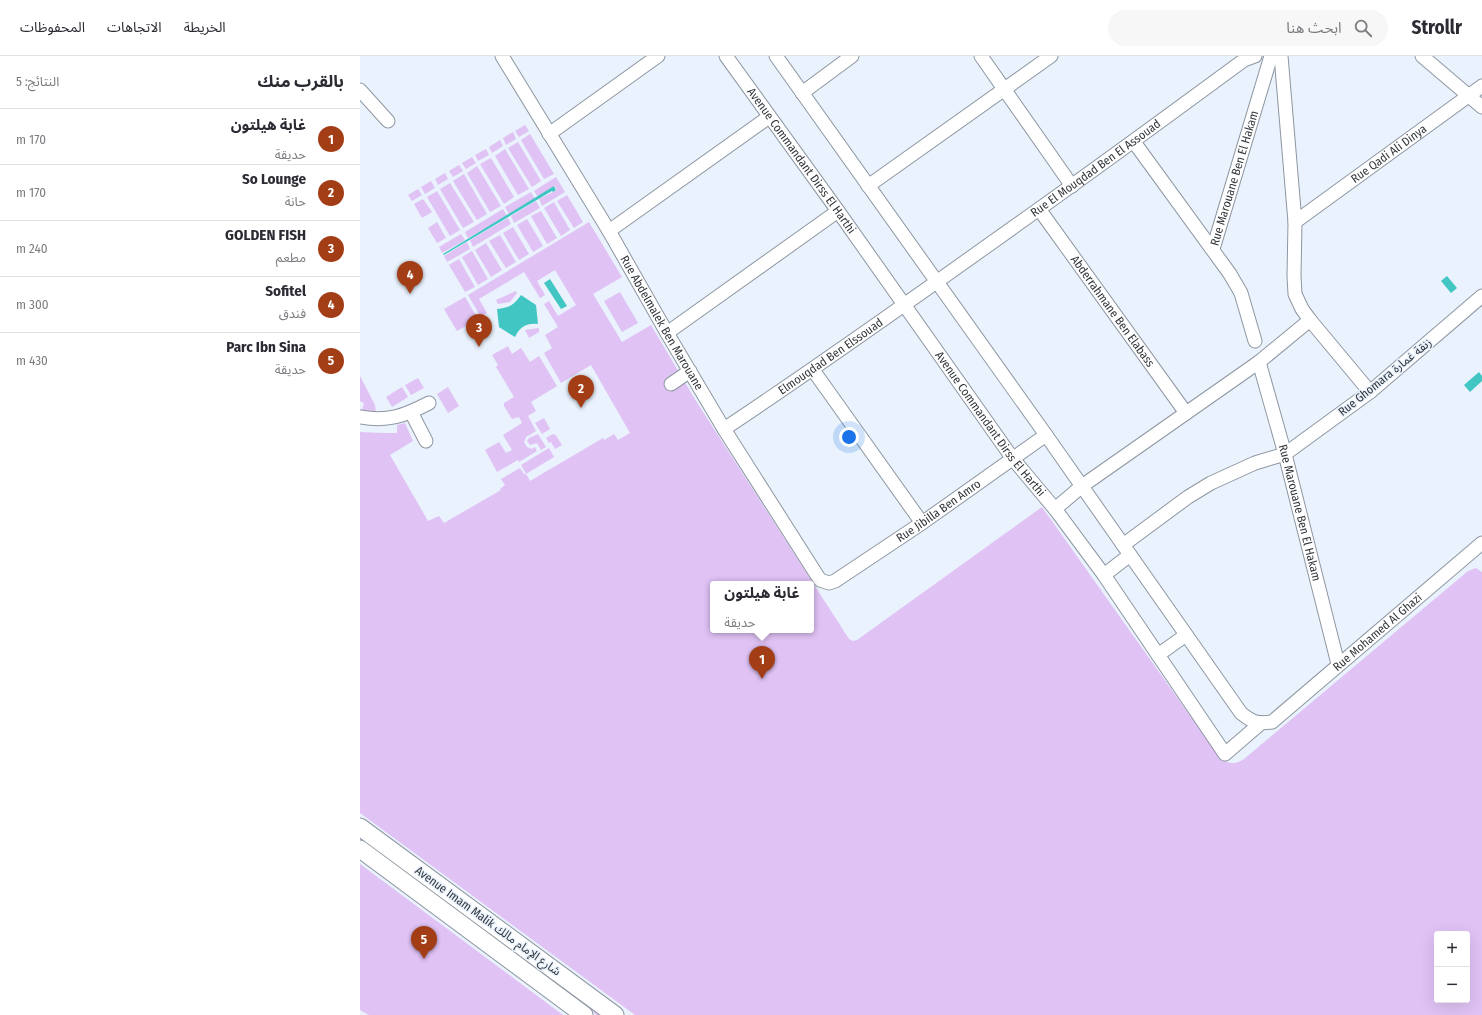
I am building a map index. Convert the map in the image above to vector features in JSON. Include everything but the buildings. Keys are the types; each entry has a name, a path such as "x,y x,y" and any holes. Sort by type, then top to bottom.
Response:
{"main road":[{"name":"Avenue Imam Malik شارع الإمام مالك","path":"360,827 615,1015"},
{"name":"Avenue Imam Malik شارع الإمام مالك","path":"361,851 584,1015"}],"street":[{"name":"Rue Abdelmalek Ben Marouane","path":"502,56 608,231 724,429 820,580 830,583"},
{"path":"549,134 658,56"},
{"name":"Avenue Commandant Dirss El Harthi","path":"726,56 838,211 1013,459 1055,509 1104,576 1225,754 1266,722"},
{"path":"776,56 1046,435 1241,713 1250,721 1266,722"},
{"path":"802,93 852,56"},
{"path":"981,56 1072,186"},
{"path":"868,186 1051,56"},
{"name":"Rue El Mouqdad Ben El Assouad","path":"937,283 1134,142 1244,60 1255,56"},
{"name":"Rue Marouane Ben El Hakam","path":"1255,341 1240,293 1213,249 1271,56"},
{"path":"1281,56 1295,222 1295,294 1302,309 1310,320 1370,392"},
{"path":"1422,56 1482,107"},
{"name":"Rue Qadi Ali Dinya","path":"1295,222 1482,86"},
{"path":"360,90 388,121"},
{"path":"608,231 769,117"},
{"path":"1134,142 1213,249"},
{"name":"Abderrahmane Ben Elabass","path":"1039,209 1186,413"},
{"path":"667,333 838,211"},
{"name":"Elmouqdad Ben Elssouad","path":"724,429 813,370 937,283"},
{"name":"Rue Ghomara زنقة غمارة","path":"1104,576 1127,550 1188,497 1211,483 1254,463 1285,454 1370,392 1482,296"},
{"path":"1055,509 1082,486 1259,362 1310,320"},
{"name":"Rue Marouane Ben El Hakam","path":"1259,362 1285,454 1338,664"},
{"path":"813,370 922,523"},
{"path":"671,384 690,371"},
{"path":"360,417 399,417 429,403"},
{"path":"411,412 426,441"},
{"name":"Rue Jibilla Ben Amro","path":"830,583 922,523 1046,435"},
{"name":"Rue Mohamed Al Ghazi","path":"1266,722 1338,664 1482,543"},
{"path":"1158,655 1186,635"}],"shaded area":[{"path":"525,125 529,131 519,137 515,131"},
{"path":"513,132 516,139 506,145 503,138"},
{"path":"530,134 554,174 544,179 521,140"},
{"path":"500,140 503,146 492,153 489,147"},
{"path":"518,142 541,181 532,187 508,148"},
{"path":"486,149 489,155 478,161 475,155"},
{"path":"505,149 529,189 518,195 495,156"},
{"path":"472,157 476,163 466,169 462,163"},
{"path":"491,158 514,197 504,204 480,164"},
{"path":"459,165 463,171 453,177 449,171"},
{"path":"477,166 501,206 490,212 467,173"},
{"path":"445,173 448,179 438,185 435,179"},
{"path":"464,174 487,214 477,220 453,181"},
{"path":"556,177 565,192 542,206 539,199 557,190 555,186 538,197 534,191"},
{"path":"431,181 435,188 425,194 421,187"},
{"path":"450,183 474,222 463,228 440,189"},
{"path":"418,189 422,195 412,201 408,195"},
{"path":"437,191 460,230 450,236 427,197"},
{"path":"531,192 535,199 509,214 505,207"},
{"path":"567,195 583,222 574,228 557,201"},
{"path":"423,199 432,212 422,218 414,204"},
{"path":"536,201 540,208 514,223 511,216"},
{"path":"554,202 570,230 561,236 544,208"},
{"path":"503,209 507,216 468,238 465,232"},
{"path":"541,211 557,238 547,244 531,216"},
{"path":"508,218 511,224 473,247 470,240"},
{"path":"527,219 543,246 533,252 517,225"},
{"path":"437,222 446,238 437,243 428,228"},
{"path":"589,222 622,277 593,294 622,342 651,325 696,401 812,581 710,581 710,633 814,633 814,585 849,639 853,641 857,640 1042,507 1220,758 1229,763 1235,763 1244,759 1468,571 1476,568 1482,572 1482,1015 635,1015 360,813 360,432 397,433 397,425 405,423 413,441 390,455 428,521 439,516 444,523 501,490 500,489 505,485 501,479 520,468 530,481 603,438 604,440 614,434 618,440 630,433 591,365 561,383 544,353 552,348 545,335 558,327 544,304 549,301 558,316 576,305 555,270 537,281 545,295 540,298 524,272 479,299 487,313 481,317 468,295"},
{"path":"513,227 529,254 519,260 503,233"},
{"path":"461,234 465,240 442,253 439,247"},
{"path":"500,235 516,262 506,268 489,241"},
{"path":"467,242 470,249 447,262 444,256"},
{"path":"486,243 502,270 491,277 475,250"},
{"path":"472,251 488,279 478,285 462,257"},
{"path":"459,259 475,287 465,292 449,265"},
{"path":"516,291 517,293 510,302 498,304 496,300"},
{"path":"620,292 638,323 622,332 604,301"},
{"path":"465,297 478,319 457,331 444,309"},
{"path":"539,328 539,332 529,338 525,330"},
{"path":"508,346 512,354 521,348 530,362 539,356 557,386 531,402 536,411 528,416 536,431 526,437 524,442 527,447 532,449 535,447 537,451 519,462 518,460 497,472 485,450 499,442 506,453 512,450 503,435 522,423 519,417 512,419 504,406 504,403 514,397 496,367 498,365 492,355"},
{"path":"360,376 375,405 376,413 362,410 364,403 360,401"},
{"path":"418,378 424,388 411,395 405,385"},
{"path":"402,387 408,397 392,407 386,397"},
{"path":"448,387 459,406 448,413 437,394"},
{"path":"544,418 550,429 542,434 535,423"},
{"path":"538,434 546,447 541,450 537,443 530,445 527,441 529,438"},
{"path":"555,434 562,445 555,449 551,442 549,443 546,438"},
{"path":"549,448 554,457 526,474 521,465"},
{"path":"360,836 604,1015 597,1015 360,840"},
{"path":"360,864 563,1015 369,1015 360,1010"}],"water":[{"path":"554,186 556,190 553,192 552,191 444,255 443,254"},
{"path":"1447,276 1457,288 1451,293 1441,281"},
{"path":"550,279 567,306 561,309 544,283"},
{"path":"521,295 536,305 538,324 524,326 515,337 499,327 497,309 505,308 511,305"},
{"path":"1479,372 1482,376 1482,381 1470,392 1464,385"}],"place":[{"name":"Sofitel","path":"410,294"},
{"name":"GOLDEN FISH","path":"479,347"},
{"name":"So Lounge","path":"581,408"},
{"name":"غابة هيلتون","path":"762,679"},
{"name":"Parc Ibn Sina","path":"424,959"}]}
